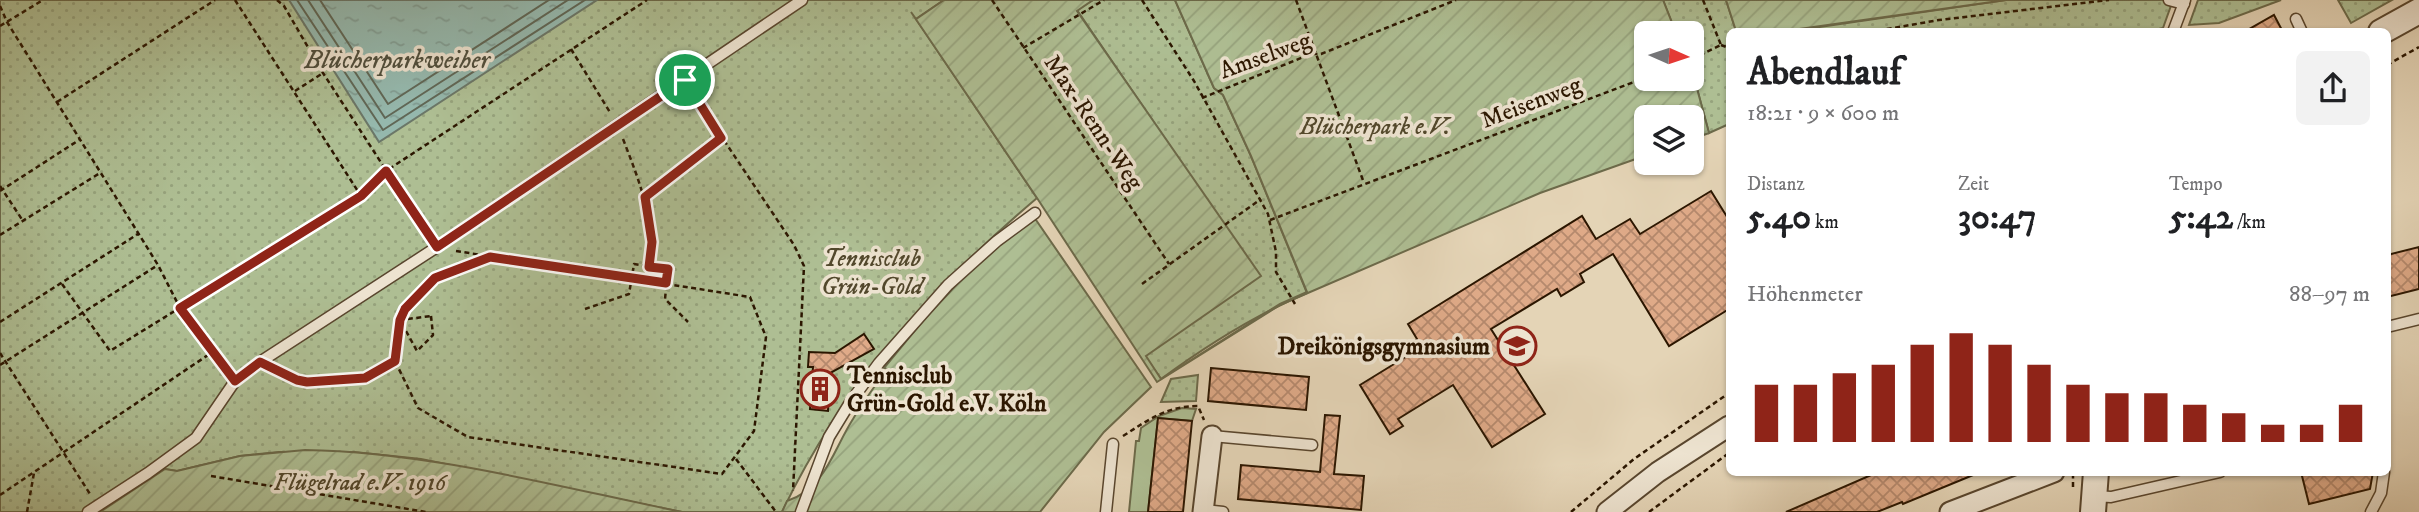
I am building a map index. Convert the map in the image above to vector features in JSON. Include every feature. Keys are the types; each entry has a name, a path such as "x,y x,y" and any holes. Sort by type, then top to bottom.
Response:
{"street":[{"path":"2388,28 2419,11"},
{"path":"1607,512 1658,472 1726,428"},
{"path":"1210,511 1212,436"},
{"path":"1950,512 2044,476"}],"lane":[{"path":"88,512 196,438 235,381 260,362 437,247 802,0"},
{"path":"2169,0 2184,2 2174,28"},
{"path":"2296,19 2300,28"},
{"path":"801,512 829,437 879,363 948,285 996,242 1035,213"},
{"path":"2391,326 2419,319"},
{"path":"1212,436 1312,444"},
{"path":"1106,512 1113,444"},
{"path":"2094,494 2111,497 2203,476"},
{"path":"2371,512 2381,493 2383,476"}],"path":[{"path":"0,26 43,0"},
{"path":"57,102 215,0"},
{"path":"235,0 361,196"},
{"path":"276,0 284,6 323,73 437,247 750,297 766,337 754,431 736,458 722,474 468,437 418,408 395,361 400,320 405,309 435,278 490,257"},
{"path":"62,284 110,351 361,196 386,171 647,0"},
{"name":"Max-Renn-Weg","path":"992,0 1169,264"},
{"path":"1023,48 1104,0"},
{"path":"1142,0 1261,199 1270,220 1276,252 1276,272 1294,304"},
{"path":"1296,0 1364,183"},
{"name":"Amselweg","path":"1202,98 1299,58 1321,54 1456,0"},
{"path":"1703,0 1721,45"},
{"path":"1893,28 2109,0"},
{"path":"1,8 79,140 158,265 180,308 235,381"},
{"path":"1704,53 1721,45 1726,47"},
{"path":"2391,63 2419,47"},
{"path":"572,49 618,125 645,197 652,242 649,267"},
{"path":"295,92 323,73"},
{"path":"685,80 794,245 804,266 793,501"},
{"name":"Meisenweg","path":"1270,220 1634,81"},
{"path":"645,197 721,138"},
{"path":"23,221 0,189 79,140"},
{"path":"0,235 100,173"},
{"path":"1142,284 1261,199"},
{"path":"0,322 138,234"},
{"path":"585,309 629,294 634,264 668,269 665,299 688,322"},
{"path":"0,365 158,265"},
{"path":"431,316 433,335 417,351 400,320 431,316"},
{"path":"0,495 214,351"},
{"path":"0,353 99,505"},
{"path":"260,362 307,382 365,378 395,361"},
{"path":"1571,512 1634,459 1726,395"},
{"path":"1113,444 1157,414 1182,406 1198,406 1212,436"},
{"path":"1649,512 1726,455"},
{"path":"736,458 776,512"},
{"path":"27,512 34,473"},
{"path":"211,477 426,512"}],"green space":[{"name":"Tennisclub Grün-Gold","path":"0,0 944,0 916,19 1037,198 961,267 892,341 833,422 806,465 782,512 682,512 421,459 354,452 279,452 240,456 177,471 165,469 100,512 0,512"},
{"name":"Blücherpark e.V.","path":"944,0 1093,0 1077,11 1261,276 1146,356 1161,379 1280,304 1307,292 1251,156 1223,95 1214,88 1175,0 1663,0 1671,21 1634,21 1634,91 1698,91 1701,105 1634,105 1634,160 1540,193 1280,305 1157,382 911,12 916,19"},
{"path":"1093,0 1175,0 1214,88 1223,95 1251,156 1307,293 1232,332 1161,379 1145,356 1222,222 1077,10"},
{"path":"1663,0 1726,0 1735,28 1726,28 1726,125 1709,133 1704,105 1701,105 1698,91 1704,91 1704,21 1671,21"},
{"path":"1726,0 2006,0 1806,28 1735,28"},
{"path":"2006,0 2173,0 2163,28 1813,28"},
{"path":"2198,0 2281,0 2219,23 2189,25"},
{"path":"2338,0 2392,0 2351,23"},
{"name":"Blücherpark e.V.","path":"1704,114 1709,133 1704,135"},
{"path":"1036,220 1151,387 1104,432 1040,512 782,512 787,501 800,495 820,478 857,413 887,369 884,368 926,317 989,253"},
{"path":"1198,375 1196,401 1161,402 1171,379"},
{"path":"1182,408 1196,409 1192,421 1158,418 1148,512 1129,512 1136,441 1139,441 1141,428 1159,416"},
{"name":"Flügelrad e.V. 1916","path":"305,450 352,452 447,464 682,512 100,512 165,469 177,471 240,456"}],"water":[{"name":"Blücherparkweiher","path":"289,0 597,0 379,142"}],"building":[{"path":"2274,15 2281,28 2251,28"},
{"path":"1711,191 1726,215 1726,311 1669,346 1613,254 1580,274 1584,282 1561,296 1557,289 1491,329 1545,414 1492,447 1453,385 1398,419 1403,426 1390,434 1360,385 1412,353 1408,346 1417,339 1408,324 1582,216 1596,239 1630,219 1640,234"},
{"path":"2419,247 2419,289 2391,296 2391,254"},
{"name":"Tennisclub Grün-Gold e.V. Köln","path":"864,334 874,349 830,373 828,411 810,409 813,367 808,367 809,352 835,353"},
{"path":"1211,368 1309,377 1306,410 1208,401"},
{"path":"1325,415 1340,416 1334,474 1364,476 1361,510 1238,499 1241,465 1320,472"},
{"path":"1158,418 1192,421 1183,512 1148,512"},
{"path":"1869,476 1971,476 1877,512 1786,512"},
{"path":"2302,476 2372,476 2370,489 2309,504"}],"place":[{"name":"Dreikönigsgymnasium","path":"1517,346"},
{"name":"Tennisclub Grün-Gold e.V. Köln","path":"820,389"}],"route":[{"path":"685,80 721,138 645,197 652,242 649,267 668,269 666,283 490,257 435,278 405,309 400,320 395,361 365,378 307,382 260,362 235,381 180,308 361,196 386,171 437,247 685,80"}]}
